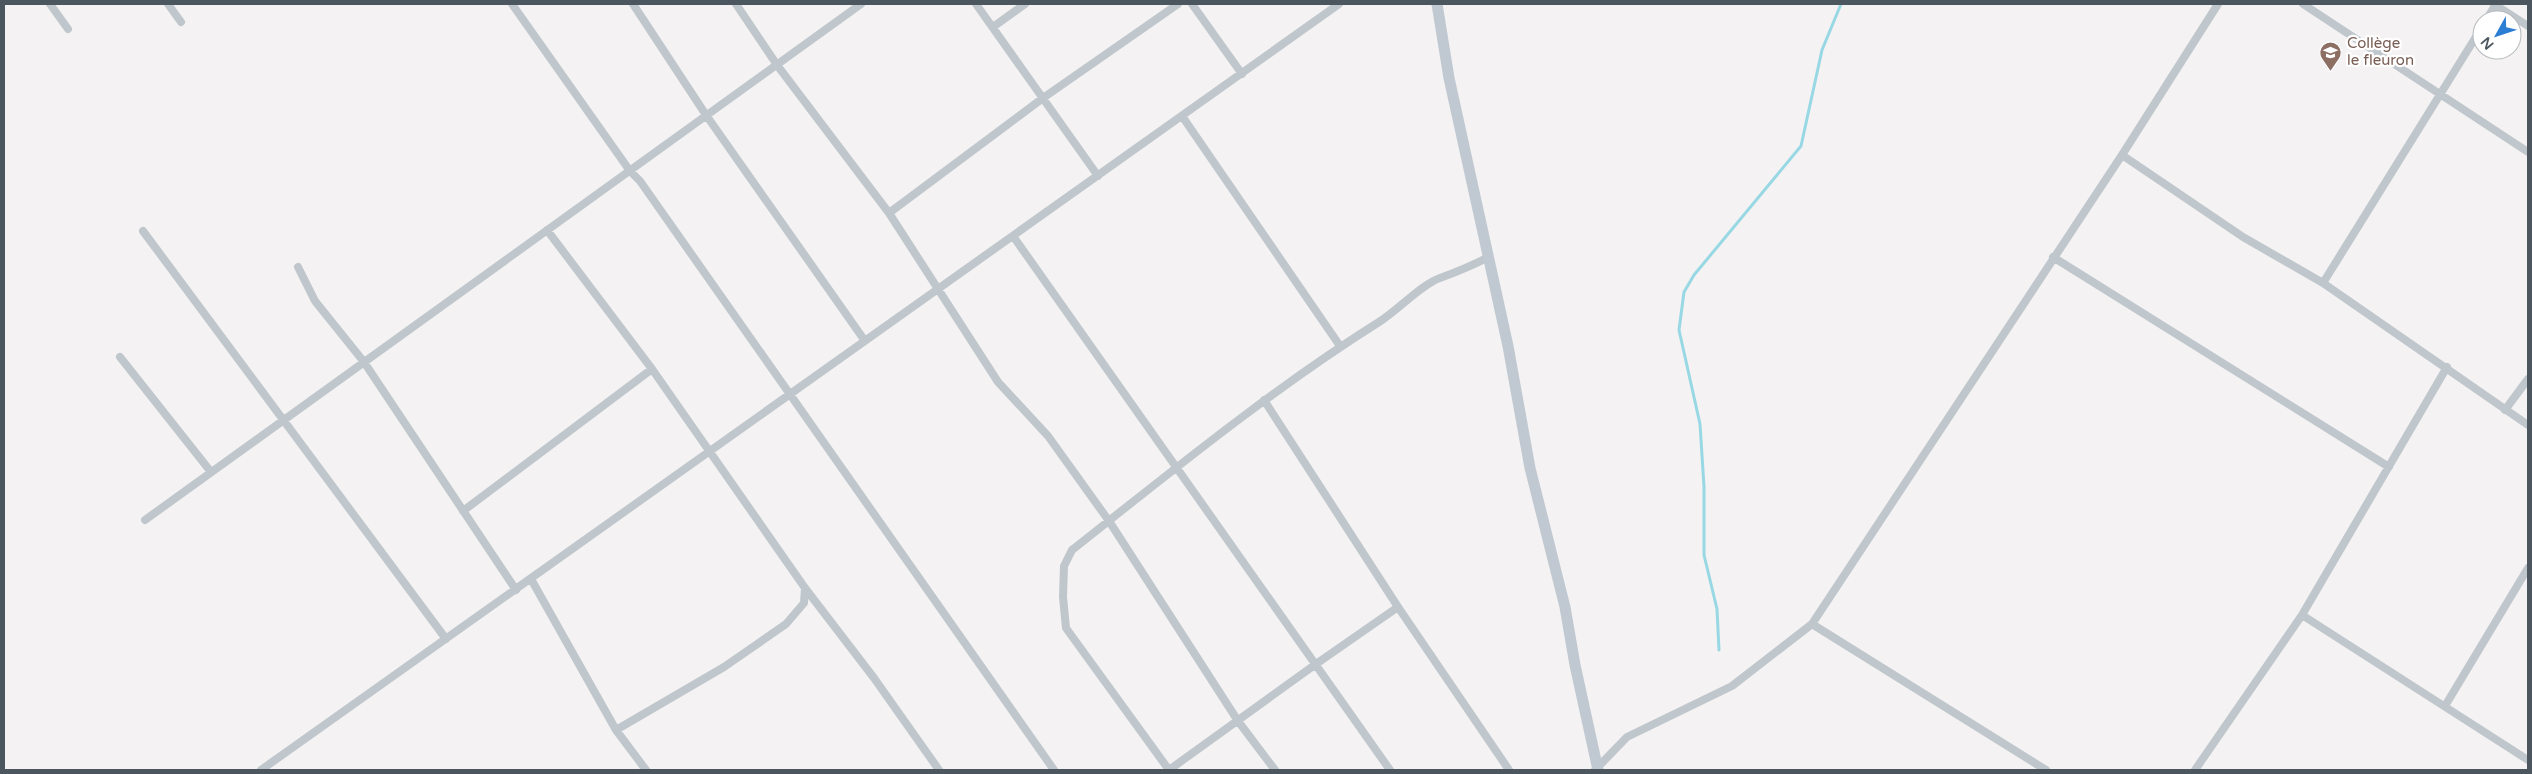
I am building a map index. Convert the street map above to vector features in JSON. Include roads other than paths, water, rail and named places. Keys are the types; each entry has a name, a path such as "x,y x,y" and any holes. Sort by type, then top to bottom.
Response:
{"street":[{"path":"50,4 68,29"},
{"path":"168,4 181,22"},
{"path":"512,4 630,171 640,181 1054,770"},
{"path":"633,4 706,115 865,342"},
{"path":"736,4 777,64 889,213 998,382 1048,436 1109,521 1238,721 1275,770"},
{"path":"145,520 861,4"},
{"path":"976,4 1098,176"},
{"path":"993,27 1025,4"},
{"path":"889,213 1043,98 1178,4"},
{"path":"1192,4 1242,74"},
{"path":"262,770 1339,4"},
{"path":"1437,4 1449,78 1508,346 1530,468 1565,607 1597,770"},
{"path":"1597,770 1627,736 1732,686 1812,624 2122,155 2218,4"},
{"path":"2303,4 2440,96 2528,152"},
{"path":"2495,4 2528,26"},
{"path":"2324,283 2472,43"},
{"path":"1182,116 1340,346"},
{"path":"2122,155 2244,237 2324,283 2528,425"},
{"path":"548,230 652,369 805,588 874,678 939,770"},
{"path":"143,231 446,639"},
{"path":"1013,236 1390,770"},
{"path":"1398,607 1169,770 1066,628 1062,597 1064,566 1072,550 1264,400 1340,346 1392,313 1439,278 1449,276 1489,257"},
{"path":"2053,257 2389,467"},
{"path":"298,267 315,301 364,362 516,590"},
{"path":"120,357 211,472"},
{"path":"2195,770 2302,615 2447,367"},
{"path":"463,511 652,369"},
{"path":"2505,410 2528,379"},
{"path":"1264,400 1398,607 1509,770"},
{"path":"2445,706 2528,568"},
{"path":"531,579 616,730 646,770"},
{"path":"616,730 724,667 786,624 804,603 805,588"},
{"path":"2302,615 2528,760"},
{"path":"1812,624 2046,770"}],"waterway":[{"path":"1719,650 1717,609 1704,555 1704,487 1700,424 1679,330 1684,292 1694,275 1801,146 1822,50 1841,4"}],"place":[{"name":"Collège le fleuron","path":"2331,71"}]}
